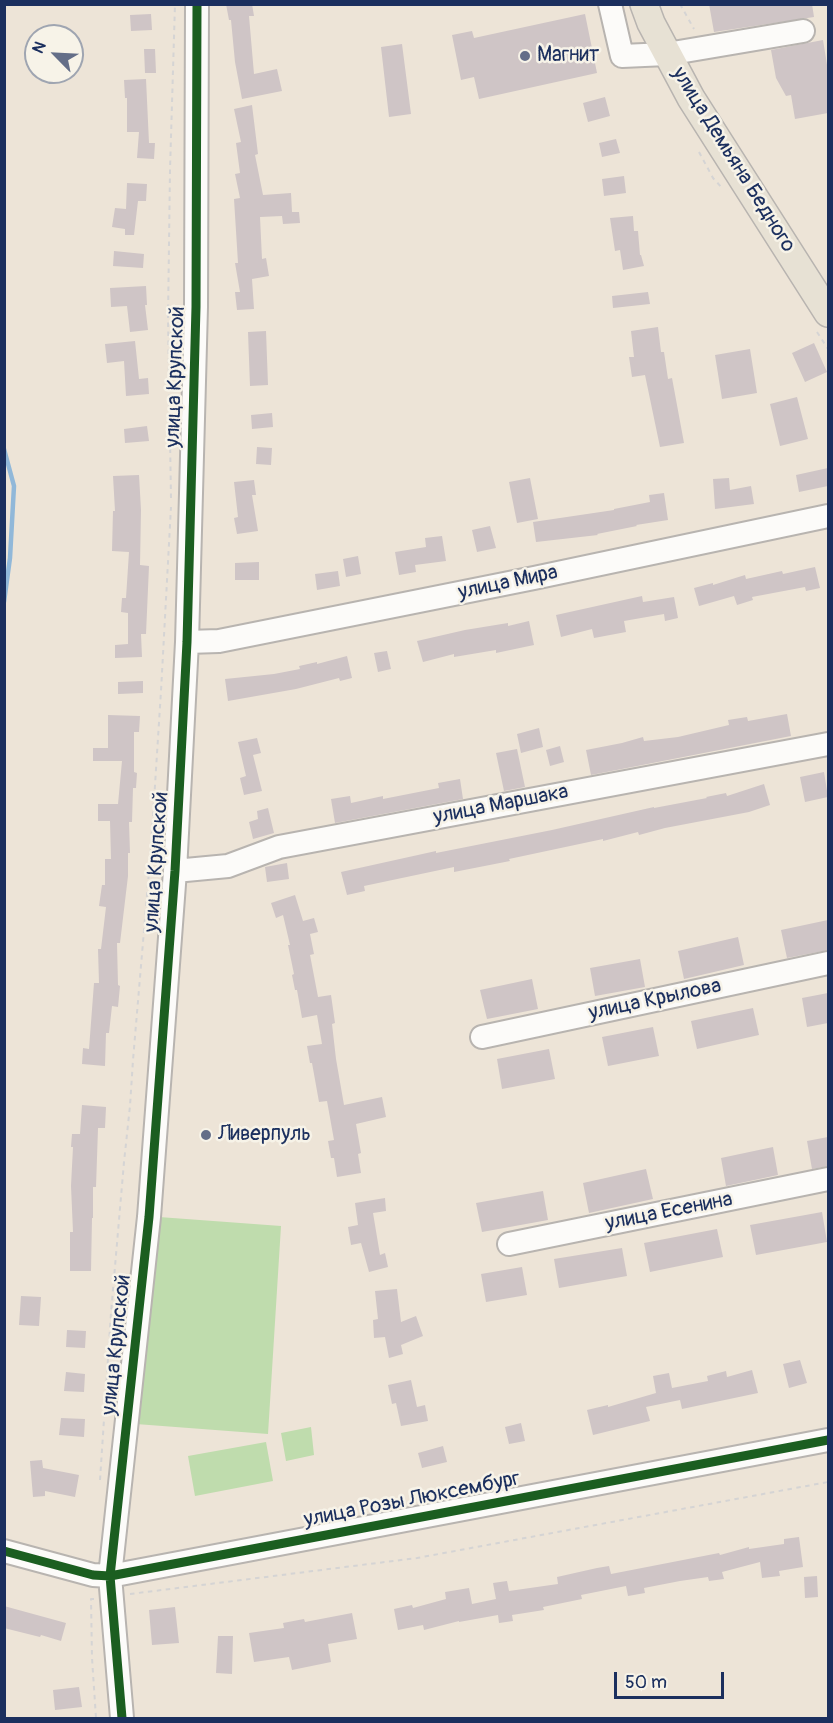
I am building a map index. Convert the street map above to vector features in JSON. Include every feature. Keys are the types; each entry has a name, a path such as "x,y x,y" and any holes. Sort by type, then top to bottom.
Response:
{"main road":[{"name":"улица Демьяна Бедного","path":"644,4 651,23 691,98 828,313"}],"street":[{"name":"улица Крупской","path":"122,1719 111,1586 149,1217 175,871 187,642 196,307 197,4"},
{"path":"610,4 622,56 668,54 803,32"},
{"name":"улица Мира","path":"187,642 219,641 828,516"},
{"name":"улица Маршака","path":"175,871 228,866 279,847 828,744"},
{"name":"улица Крылова","path":"482,1037 828,963"},
{"name":"улица Есенина","path":"509,1244 828,1179"},
{"name":"улица Розы Люксембург","path":"4,1551 93,1575 111,1586 828,1440"}],"path":[{"path":"100,1488 111,1313 151,848 162,680 171,501 168,318 175,4"},
{"path":"680,4 704,47"},
{"path":"111,1586 417,1558 828,1482"},
{"path":"92,1658 96,1719"}],"green space":[{"path":"159,1217 281,1226 268,1434 136,1424"},
{"path":"311,1427 314,1455 286,1461 281,1433"},
{"path":"266,1442 273,1481 195,1496 188,1456"}],"building":[{"path":"226,4 252,4 254,16 249,16 254,74 277,69 282,91 242,99 235,62 231,20 229,20"},
{"path":"709,4 812,4 814,17 714,32"},
{"path":"151,14 152,30 131,31 130,15"},
{"name":"Магнит","path":"585,14 597,73 479,99 474,77 461,80 452,35 472,31 474,38"},
{"path":"823,40 828,71 828,113 795,119 791,95 786,96 776,78 771,50"},
{"path":"402,44 411,114 389,117 381,47"},
{"path":"144,49 155,49 156,73 145,73"},
{"path":"146,79 149,143 155,143 154,159 137,158 139,132 127,132 127,98 125,98 124,80"},
{"path":"605,97 610,116 588,122 583,103"},
{"path":"252,105 258,154 255,155 263,195 291,193 292,212 299,212 300,223 283,224 282,216 260,217 262,259 266,258 269,276 252,279 254,309 237,310 235,292 240,292 235,263 238,263 234,199 240,198 235,174 240,173 236,143 241,142 234,109"},
{"path":"616,139 620,153 602,157 599,143"},
{"path":"624,176 626,193 604,196 602,179"},
{"path":"127,183 147,184 146,201 138,201 134,235 125,235 125,229 112,227 115,208 126,209"},
{"path":"633,216 634,231 638,231 640,255 644,266 623,270 620,250 615,251 610,218"},
{"path":"114,251 144,254 143,268 113,266"},
{"path":"146,286 147,305 145,305 148,330 130,332 127,306 111,307 110,288"},
{"path":"648,292 650,304 613,308 612,296"},
{"path":"658,327 661,352 664,352 668,379 672,378 684,443 660,447 645,375 632,377 629,357 634,357 631,331"},
{"path":"266,331 268,385 250,386 248,332"},
{"path":"135,341 139,379 148,378 149,394 126,396 124,361 107,363 105,344"},
{"path":"814,343 827,372 805,382 792,353"},
{"path":"750,349 757,393 722,399 715,355"},
{"path":"797,397 808,439 780,446 770,404"},
{"path":"272,413 273,427 252,429 251,415"},
{"path":"147,426 149,441 125,443 124,429"},
{"path":"257,447 272,448 271,465 256,464"},
{"path":"828,468 828,486 799,492 796,475"},
{"path":"139,475 140,565 149,566 146,634 141,634 142,657 115,658 115,645 128,644 128,613 121,612 122,598 126,598 129,552 112,551 113,511 115,511 113,476"},
{"path":"530,478 538,519 517,523 509,482"},
{"path":"729,478 730,490 751,486 754,504 715,509 713,479"},
{"path":"254,480 256,495 252,495 258,531 237,534 234,518 238,517 234,482"},
{"path":"664,493 668,520 636,525 598,535 536,542 533,522 614,510 650,502 649,495"},
{"path":"490,526 496,548 477,552 472,530"},
{"path":"442,536 446,561 415,565 416,572 399,575 395,552 426,547 425,538"},
{"path":"358,556 361,574 346,577 343,559"},
{"path":"259,562 259,580 235,580 235,563"},
{"path":"815,567 820,588 806,591 805,587 752,597 753,600 737,605 734,596 699,606 694,588 745,575 746,579"},
{"path":"338,571 340,586 317,590 315,574"},
{"path":"642,596 643,602 674,597 678,618 665,621 664,614 624,621 626,632 594,638 592,629 561,637 556,615"},
{"path":"529,621 534,645 496,653 496,650 454,657 454,654 423,662 417,641 465,630 508,623 508,626"},
{"path":"387,651 391,669 378,672 374,653"},
{"path":"347,656 352,678 340,681 339,678 296,689 228,701 225,679 274,674"},
{"path":"143,681 143,693 118,694 118,682"},
{"path":"787,714 791,736 591,775 586,750 643,737 644,741 678,737 729,725 728,720 747,717 748,721"},
{"path":"108,715 140,716 139,732 134,732 136,788 133,788 132,822 129,822 130,853 128,853 128,876 120,943 117,943 118,985 120,986 118,1007 112,1006 109,1033 106,1033 105,1066 82,1064 83,1048 89,1049 94,983 99,983 98,949 101,949 106,907 99,906 102,885 105,885 105,859 111,859 110,821 98,821 98,804 118,804 122,761 93,761 93,748 108,748"},
{"path":"539,728 543,747 521,753 517,734"},
{"path":"257,738 261,753 253,755 262,791 244,795 240,778 246,776 238,742"},
{"path":"560,746 564,762 550,766 546,750"},
{"path":"517,749 525,787 504,791 496,753"},
{"path":"824,772 828,797 805,802 800,777"},
{"path":"460,779 463,799 335,823 331,799 350,796 351,803 383,796 383,799 439,788 438,783"},
{"path":"764,784 770,805 749,812 639,835 638,832 603,841 603,839 454,872 454,867 364,886 365,891 347,895 341,872 654,807 726,793 727,796"},
{"path":"268,808 274,833 253,839 249,822 258,819 257,811"},
{"path":"287,863 289,879 267,882 265,867"},
{"path":"295,895 303,921 314,918 318,932 310,934 314,954 310,955 318,997 331,995 335,1023 332,1024 336,1059 344,1105 382,1097 386,1117 356,1124 361,1153 358,1154 361,1173 337,1177 334,1158 331,1158 328,1141 334,1140 327,1101 319,1102 307,1046 322,1044 317,1015 302,1018 292,975 294,974 288,945 290,945 283,915 276,918 271,903"},
{"path":"828,920 828,950 787,958 781,930"},
{"path":"738,937 744,965 684,979 678,951"},
{"path":"640,959 645,987 595,996 590,968"},
{"path":"532,979 538,1009 487,1019 480,990"},
{"path":"828,993 828,1023 807,1027 802,998"},
{"path":"753,1008 759,1035 697,1049 691,1021"},
{"path":"653,1027 659,1056 608,1066 602,1037"},
{"path":"549,1049 555,1079 502,1089 497,1059"},
{"path":"82,1105 106,1107 105,1128 98,1128 96,1187 93,1187 91,1271 70,1271 70,1232 73,1232 71,1186 73,1147 71,1147 72,1134 80,1134"},
{"path":"828,1137 828,1166 812,1169 807,1141"},
{"path":"773,1147 778,1175 726,1186 721,1158"},
{"path":"646,1169 653,1199 589,1213 583,1183"},
{"path":"543,1191 548,1220 482,1232 476,1203"},
{"path":"385,1198 386,1211 373,1213 380,1255 385,1253 388,1267 369,1272 361,1243 351,1245 348,1227 358,1225 355,1203"},
{"path":"822,1212 827,1242 756,1255 750,1225"},
{"path":"717,1229 723,1257 650,1272 644,1243"},
{"path":"622,1248 627,1276 559,1288 554,1259"},
{"path":"522,1267 527,1295 486,1302 481,1274"},
{"path":"397,1289 401,1322 416,1316 423,1336 401,1345 403,1354 389,1358 385,1337 374,1338 373,1320 378,1319 375,1291"},
{"path":"21,1296 41,1297 39,1326 19,1325"},
{"path":"67,1330 86,1331 85,1348 66,1347"},
{"path":"800,1360 807,1383 789,1388 783,1364"},
{"path":"752,1370 758,1393 682,1409 680,1400 646,1407 650,1421 593,1435 587,1410 608,1405 608,1407 656,1393 653,1376 669,1373 672,1388 708,1381 707,1376 726,1371 727,1377"},
{"path":"66,1372 85,1374 84,1392 64,1391"},
{"path":"411,1380 417,1407 425,1405 428,1421 401,1426 396,1403 392,1404 388,1385"},
{"path":"61,1418 85,1419 84,1437 59,1435"},
{"path":"521,1423 525,1441 509,1444 505,1427"},
{"path":"443,1446 447,1462 422,1468 418,1453"},
{"path":"42,1460 43,1468 79,1475 75,1497 45,1491 45,1496 33,1497 30,1461"},
{"path":"799,1537 803,1567 779,1571 780,1576 762,1578 760,1562 722,1572 724,1579 709,1581 708,1577 680,1581 644,1588 645,1593 628,1596 626,1586 581,1595 582,1599 543,1607 544,1610 512,1615 513,1621 499,1623 498,1615 459,1621 424,1630 423,1625 398,1630 394,1609 412,1605 413,1608 446,1599 445,1592 469,1588 472,1604 496,1599 493,1583 507,1581 509,1591 558,1584 557,1577 597,1568 609,1566 611,1574 719,1553 720,1555 749,1547 749,1549 784,1544 784,1539"},
{"path":"817,1576 818,1597 805,1598 804,1577"},
{"path":"4,1606 66,1623 61,1641 4,1628"},
{"path":"175,1607 179,1643 152,1645 149,1610"},
{"path":"352,1613 357,1639 328,1644 331,1662 292,1670 289,1657 254,1662 249,1633 284,1628 283,1623 304,1619 305,1622"},
{"path":"218,1636 233,1636 232,1674 216,1673"},
{"path":"79,1687 82,1707 55,1710 53,1690"}],"waterway":[{"path":"4,449 14,486 10,558 4,602"}],"cycle path":[{"path":"122,1718 110,1576 149,1217 175,871 187,642 196,307 197,4"},
{"path":"4,1551 93,1575 110,1576 828,1440"}],"place":[{"name":"Магнит","path":"525,56"},
{"name":"Ливерпуль","path":"206,1135"}]}
